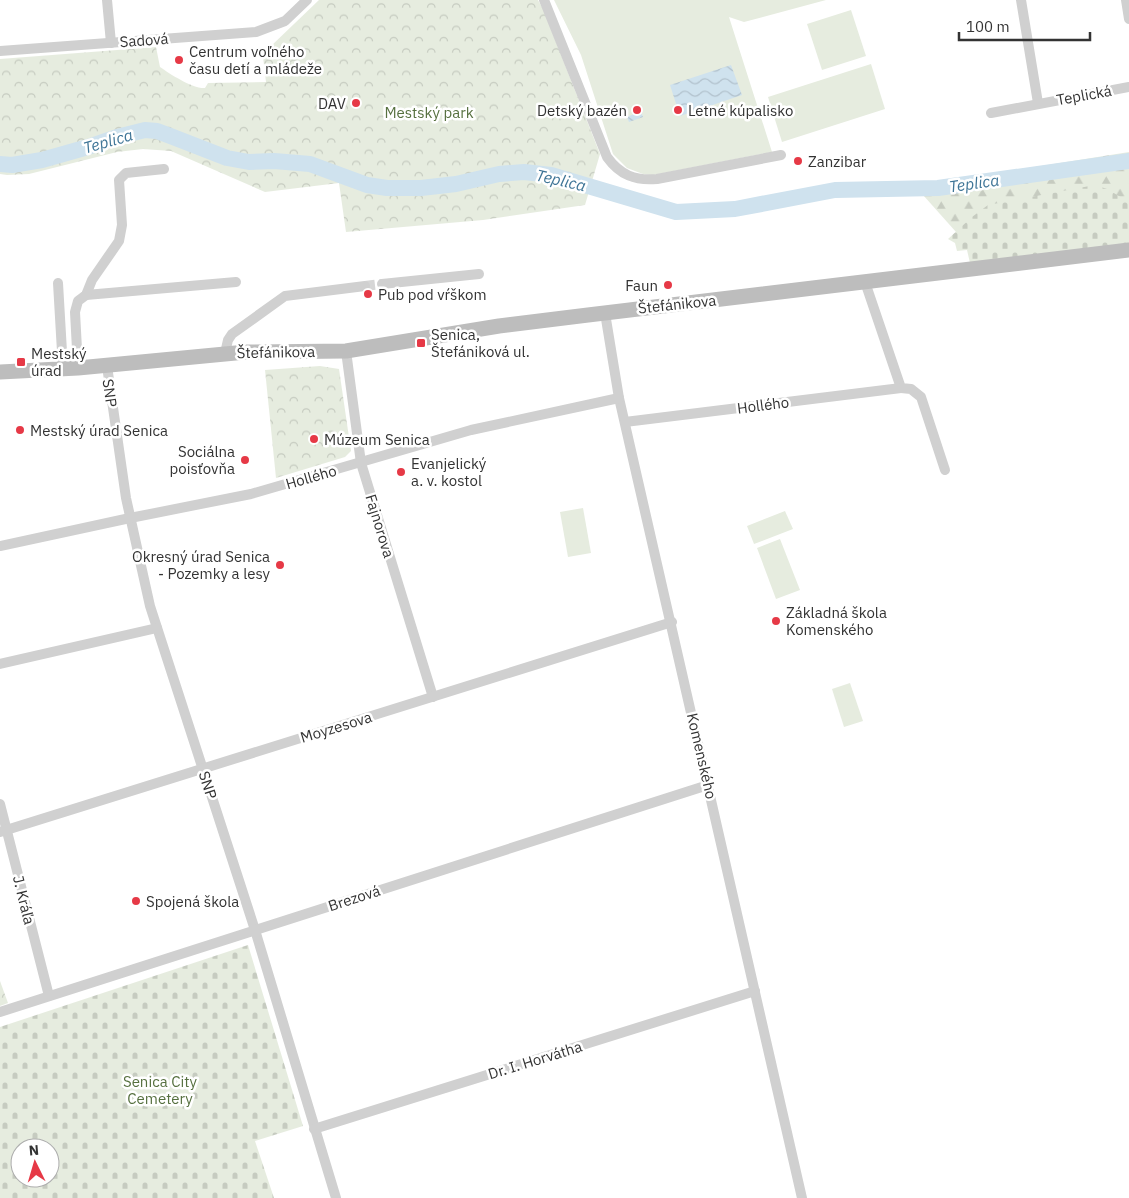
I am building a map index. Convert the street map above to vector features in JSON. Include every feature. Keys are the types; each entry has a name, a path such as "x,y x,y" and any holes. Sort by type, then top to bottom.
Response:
{"street":[{"path":"108,0 111,43"},
{"name":"Sadová","path":"0,51 256,32 285,21 307,0"},
{"path":"544,0 607,157 620,172 635,179 657,179 780,154"},
{"path":"1021,0 1038,103"},
{"path":"1126,0 1129,19"},
{"name":"Teplická","path":"991,113 1129,86"},
{"path":"78,368 75,312 78,301 86,295 92,280 120,241 122,225 118,180 126,173 164,169"},
{"name":"Štefánikova","path":"0,372 107,366 226,353 346,351 499,326 1129,250"},
{"path":"382,284 479,274"},
{"path":"86,295 236,282"},
{"path":"865,282 901,388 910,389 921,397 945,470"},
{"path":"58,283 63,369"},
{"name":"Štefánikova","path":"226,353 228,340 232,334 285,296 365,286"},
{"name":"Komenského","path":"605,313 620,398 802,1198"},
{"name":"Fajnorova","path":"346,351 361,463 432,697"},
{"name":"SNP","path":"107,366 130,518 157,628 255,930 336,1198"},
{"name":"Hollého","path":"626,422 901,388"},
{"name":"Hollého","path":"0,546 251,494 472,430 620,398"},
{"name":"Moyzesova","path":"3,831 672,622"},
{"path":"0,664 157,628"},
{"name":"Brezová","path":"0,1012 708,785"},
{"name":"J. Kráľa","path":"0,804 3,831 49,996"},
{"name":"Dr. I. Horvátha","path":"314,1129 755,991"}],"green space":[{"name":"Mestský park","path":"319,0 538,0 600,154 585,205 483,220 346,232 339,183 265,192 171,151 143,149 117,152 29,174 0,174 0,59 156,47 160,67 200,88 205,88 208,83 266,82 262,48 270,47"},
{"name":"Letné kúpalisko","path":"554,0 826,0 744,22 729,17 772,152 653,175 643,174 627,168 613,154 581,55"},
{"path":"851,10 866,56 822,70 807,24"},
{"path":"871,64 885,109 782,142 768,97"},
{"path":"1129,152 1129,243 981,260 915,186"},
{"path":"1095,185 1107,189 1129,202 1129,243 970,263 967,250 957,251 955,243 948,239 988,205"},
{"path":"320,366 339,369 351,451 345,457 276,478 265,370"},
{"path":"583,508 591,553 568,557 560,512"},
{"path":"785,511 793,529 754,544 747,526"},
{"path":"780,539 800,590 776,599 757,548"},
{"path":"850,683 863,721 844,727 832,689"},
{"name":"Senica City Cemetery","path":"248,945 303,1126 255,1141 274,1198 0,1198 0,1027"},
{"path":"0,981 8,1003 0,1006"}],"water":[{"path":"731,65 742,95 680,116 670,85"},
{"name":"Detský bazén","path":"638,105 643,117 629,122 627,117 634,114 634,107"}],"waterway":[{"name":"Teplica","path":"0,164 12,165 42,160 145,130 157,131 227,158 249,162 274,161 310,164 367,185 387,188 421,188 456,184 499,174 524,172 551,175 676,212 735,209 835,190 938,188 1129,161"}],"tunnel":[{"path":"365,286 382,284"}],"place":[{"name":"Centrum voľného času detí a mládeže","path":"179,60"},
{"name":"DAV","path":"356,103"},
{"name":"Detský bazén","path":"637,110"},
{"name":"Letné kúpalisko","path":"678,110"},
{"name":"Zanzibar","path":"798,161"},
{"name":"Faun","path":"668,285"},
{"name":"Pub pod vŕškom","path":"368,294"},
{"name":"Senica, Štefániková ul.","path":"421,343"},
{"name":"Mestský úrad","path":"21,362"},
{"name":"Mestský úrad Senica","path":"20,430"},
{"name":"Múzeum Senica","path":"314,439"},
{"name":"Sociálna poisťovňa","path":"245,460"},
{"name":"Evanjelický a. v. kostol","path":"401,472"},
{"name":"Okresný úrad Senica - Pozemky a lesy","path":"280,565"},
{"name":"Základná škola Komenského","path":"776,621"},
{"name":"Spojená škola","path":"136,901"}]}
